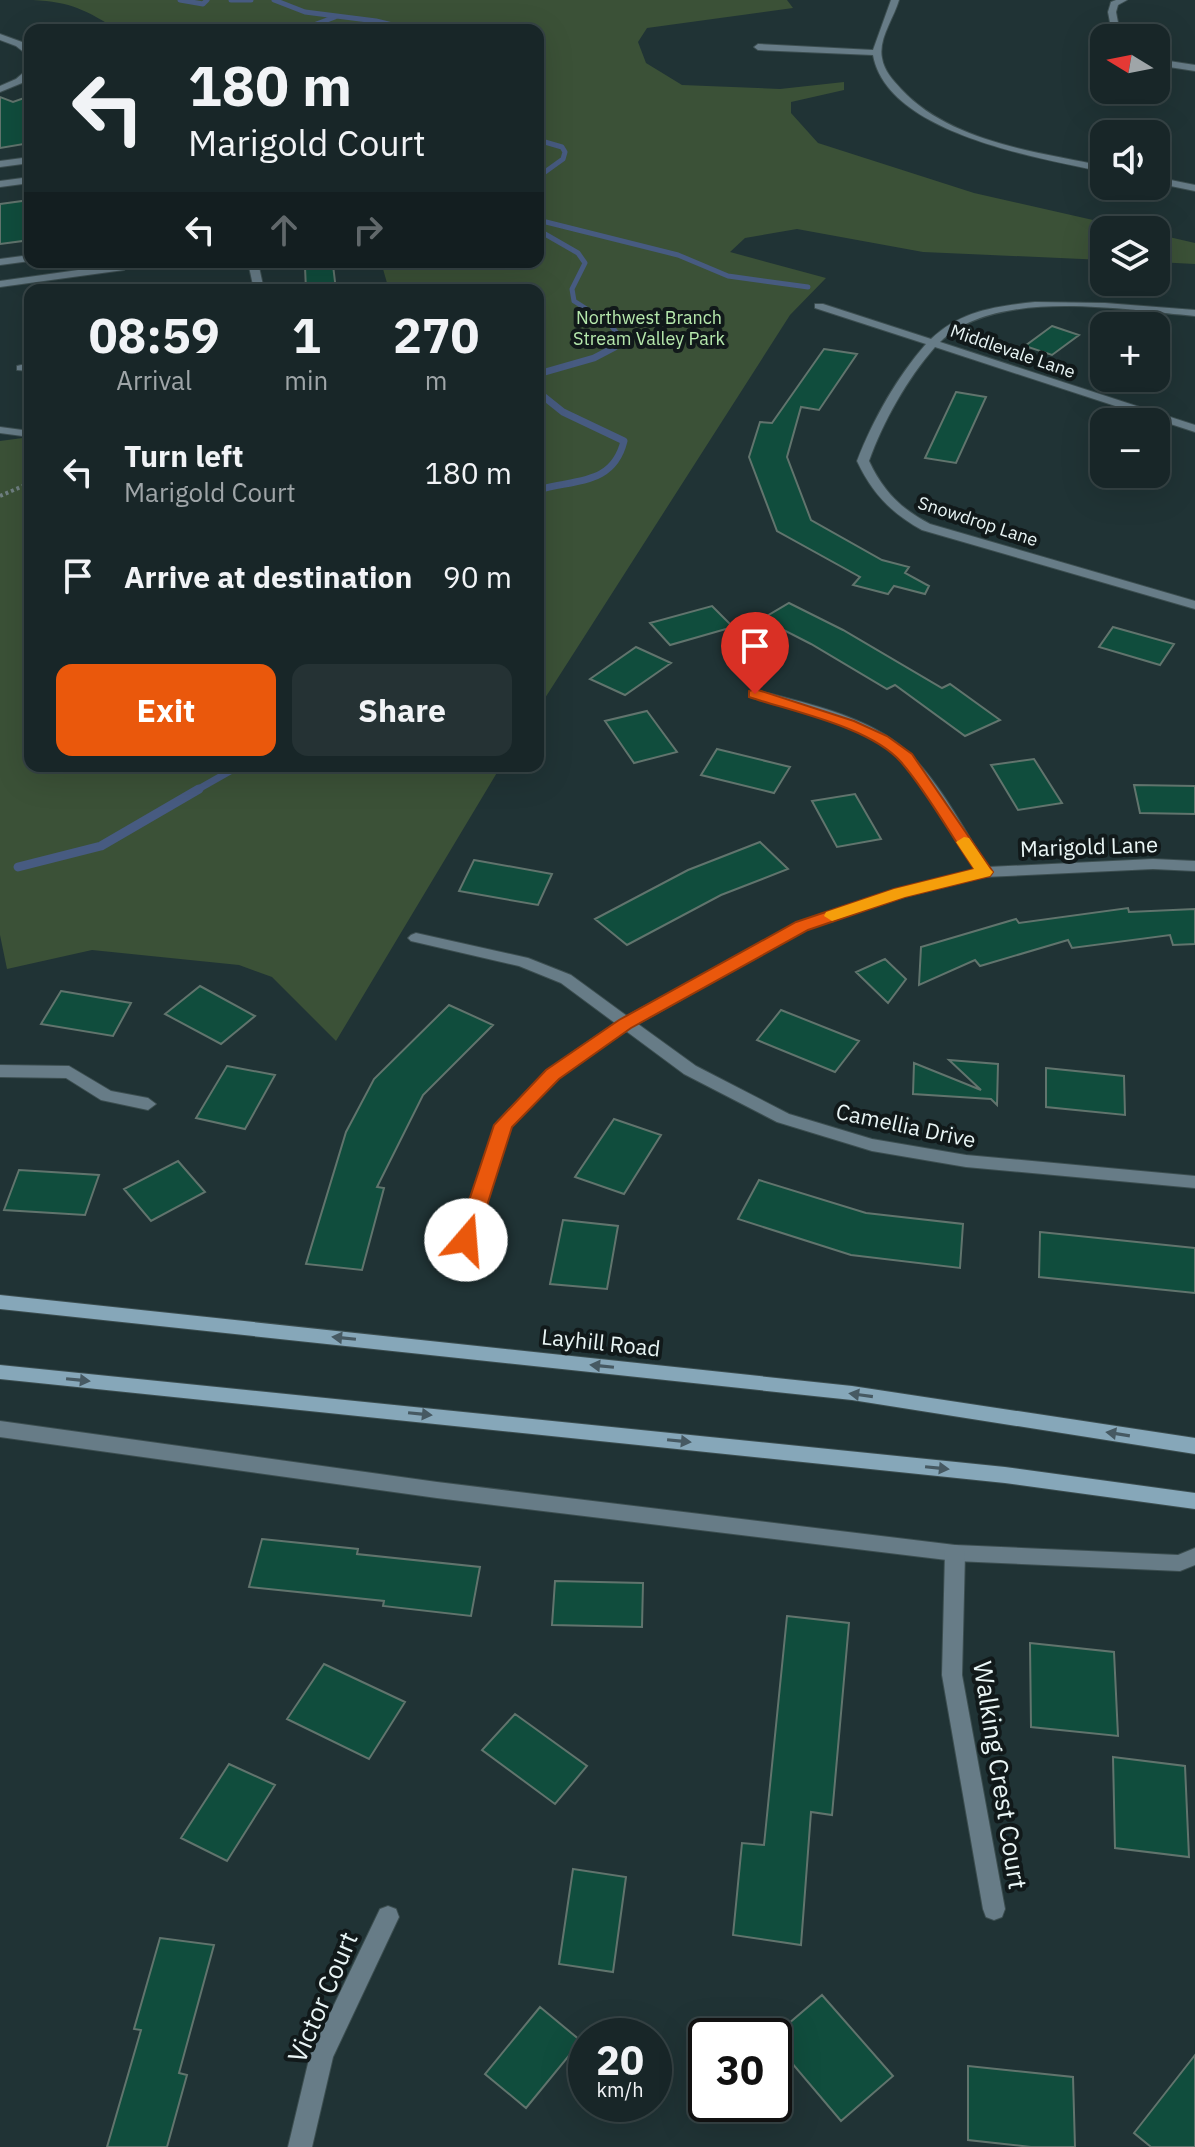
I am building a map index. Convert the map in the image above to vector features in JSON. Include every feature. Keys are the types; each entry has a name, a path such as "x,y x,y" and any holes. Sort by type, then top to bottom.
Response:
{"main road":[{"name":"Layhill Road","path":"0,1302 852,1393 1195,1446"},
{"path":"0,1372 1005,1475 1195,1501"}],"street":[{"path":"895,0 877,53 881,70 909,103 980,138 1017,150 1090,166"},
{"path":"1114,24 1114,4 1123,0"},
{"path":"0,37 24,49"},
{"path":"758,47 877,53"},
{"path":"1170,64 1195,68"},
{"path":"0,89 24,76"},
{"path":"0,164 24,161"},
{"path":"0,184 24,181"},
{"path":"1170,183 1195,188"},
{"path":"0,262 24,259"},
{"path":"0,284 117,268"},
{"name":"Middlevale Lane","path":"819,306 1195,429"},
{"name":"Snowdrop Lane","path":"1195,313 1073,306 1014,307 955,324 913,365 870,441 863,461 876,491 905,516 926,527 1195,605"},
{"path":"0,430 24,435"},
{"path":"0,439 24,437"},
{"path":"755,694 848,724 881,740 906,758 984,872"},
{"name":"Marigold Lane","path":"466,1240 504,1125 553,1074 625,1024 802,926 900,893 984,872 1153,864 1195,866"},
{"name":"Camellia Drive","path":"416,938 523,962 566,979 690,1070 783,1118 872,1145 966,1161 1195,1182"},
{"path":"0,1071 69,1072 107,1096 148,1104"},
{"path":"0,1429 437,1490 955,1553 1180,1563 1195,1556"},
{"name":"Walking Crest Court","path":"955,1553 952,1675 994,1909"},
{"name":"Victor Court","path":"300,2147 322,2055 388,1917"}],"path":[{"path":"0,496 24,486"}],"green space":[{"name":"Northwest Branch Stream Valley Park","path":"33,0 787,0 793,8 647,28 638,42 646,63 682,85 780,89 844,82 844,90 791,102 791,113 818,143 974,193 1090,219 1090,259 923,252 797,229 745,238 730,252 826,278 790,315 544,700 544,284 387,284 383,268 544,268 544,24 108,24 78,8"},
{"path":"1170,237 1195,243 1195,264 1170,263"},
{"path":"24,438 24,772 497,772 336,1041 272,977 239,965 92,950 7,969 0,935 0,441"}],"building":[{"path":"0,97 13,102 24,98 24,144 0,148"},
{"path":"24,201 24,241 0,244 0,204"},
{"path":"305,268 333,268 335,284 306,284"},
{"path":"1052,326 1079,335 1052,355 1025,346"},
{"path":"824,349 857,354 819,410 801,407 787,457 811,520 882,560 909,567 905,573 929,586 925,594 894,586 888,594 853,585 860,577 777,531 749,457 760,422 772,423"},
{"path":"956,392 986,397 956,463 925,458"},
{"path":"789,603 843,630 942,688 950,684 1000,720 965,736 895,685 887,689 762,619"},
{"path":"712,606 733,627 670,645 650,623"},
{"path":"1113,627 1174,644 1160,665 1099,647"},
{"path":"636,647 671,663 625,695 590,679"},
{"path":"647,711 677,752 634,763 605,721"},
{"path":"717,749 790,767 774,793 701,775"},
{"path":"1034,759 1062,803 1018,810 991,765"},
{"path":"1134,785 1195,786 1195,814 1140,813"},
{"path":"855,794 881,839 837,847 812,801"},
{"path":"760,842 788,869 721,895 627,945 595,919 688,870"},
{"path":"474,860 552,874 538,905 459,891"},
{"path":"1128,908 1129,912 1195,909 1195,944 1173,945 1170,935 1072,948 1068,940 980,966 975,960 919,985 921,947 1016,919 1019,923"},
{"path":"885,959 906,979 888,1003 856,972"},
{"path":"200,986 255,1016 221,1044 165,1014"},
{"path":"61,991 131,1003 113,1036 41,1024"},
{"path":"449,1005 493,1025 423,1095 377,1187 384,1188 362,1270 306,1264 346,1132 374,1079"},
{"path":"781,1010 859,1041 835,1072 757,1040"},
{"path":"949,1060 998,1064 997,1105 991,1099 913,1094 914,1063 981,1090"},
{"path":"227,1066 275,1075 245,1129 196,1118"},
{"path":"1046,1068 1124,1076 1125,1115 1046,1107"},
{"path":"614,1119 661,1135 624,1194 575,1177"},
{"path":"178,1161 205,1192 151,1221 124,1189"},
{"path":"19,1170 99,1175 85,1215 4,1210"},
{"path":"759,1180 866,1213 963,1224 960,1268 851,1255 738,1219"},
{"path":"563,1220 618,1226 607,1289 550,1284"},
{"path":"1040,1232 1195,1248 1195,1293 1039,1277"},
{"path":"262,1539 358,1549 357,1554 480,1567 471,1616 383,1606 384,1601 249,1587"},
{"path":"555,1581 643,1583 642,1627 552,1625"},
{"path":"787,1616 849,1623 832,1815 811,1812 801,1945 733,1935 742,1843 764,1845"},
{"path":"1030,1643 1114,1652 1118,1736 1031,1727"},
{"path":"324,1664 405,1702 369,1759 287,1719"},
{"path":"515,1714 587,1766 555,1804 482,1750"},
{"path":"1113,1757 1185,1766 1189,1857 1115,1848"},
{"path":"229,1764 275,1785 227,1861 181,1838"},
{"path":"573,1869 626,1877 613,1972 559,1964"},
{"path":"160,1938 214,1945 179,2073 187,2075 167,2147 107,2147 141,2030 134,2029"},
{"path":"822,1995 893,2076 841,2121 792,2063 792,2021"},
{"path":"540,2007 568,2030 568,2057 526,2108 485,2074"},
{"path":"1195,2055 1195,2147 1151,2147 1134,2133"},
{"path":"968,2066 1073,2077 1075,2147 1031,2147 968,2140"}],"waterway":[{"path":"180,0 203,4 207,0"},
{"path":"231,0 251,0"},
{"path":"274,0 305,12 388,24"},
{"path":"316,24 335,17"},
{"path":"544,142 562,147 565,152 563,159 544,173"},
{"path":"544,222 678,255 728,276 808,287"},
{"path":"544,233 578,253 585,263 572,289 574,301 610,324 616,332 615,343"},
{"path":"544,372 594,358 615,347 615,343"},
{"path":"544,397 563,412 624,441 619,456 601,473 578,482 544,489"},
{"path":"195,791 228,772"},
{"path":"18,867 101,846 199,789"}],"slow traffic":[{"path":"832,916 900,893 984,872 964,842"}],"route":[{"path":"466,1240 504,1125 553,1074 625,1024 802,926 900,893 984,872 906,758 881,740 848,724 755,694"}]}
